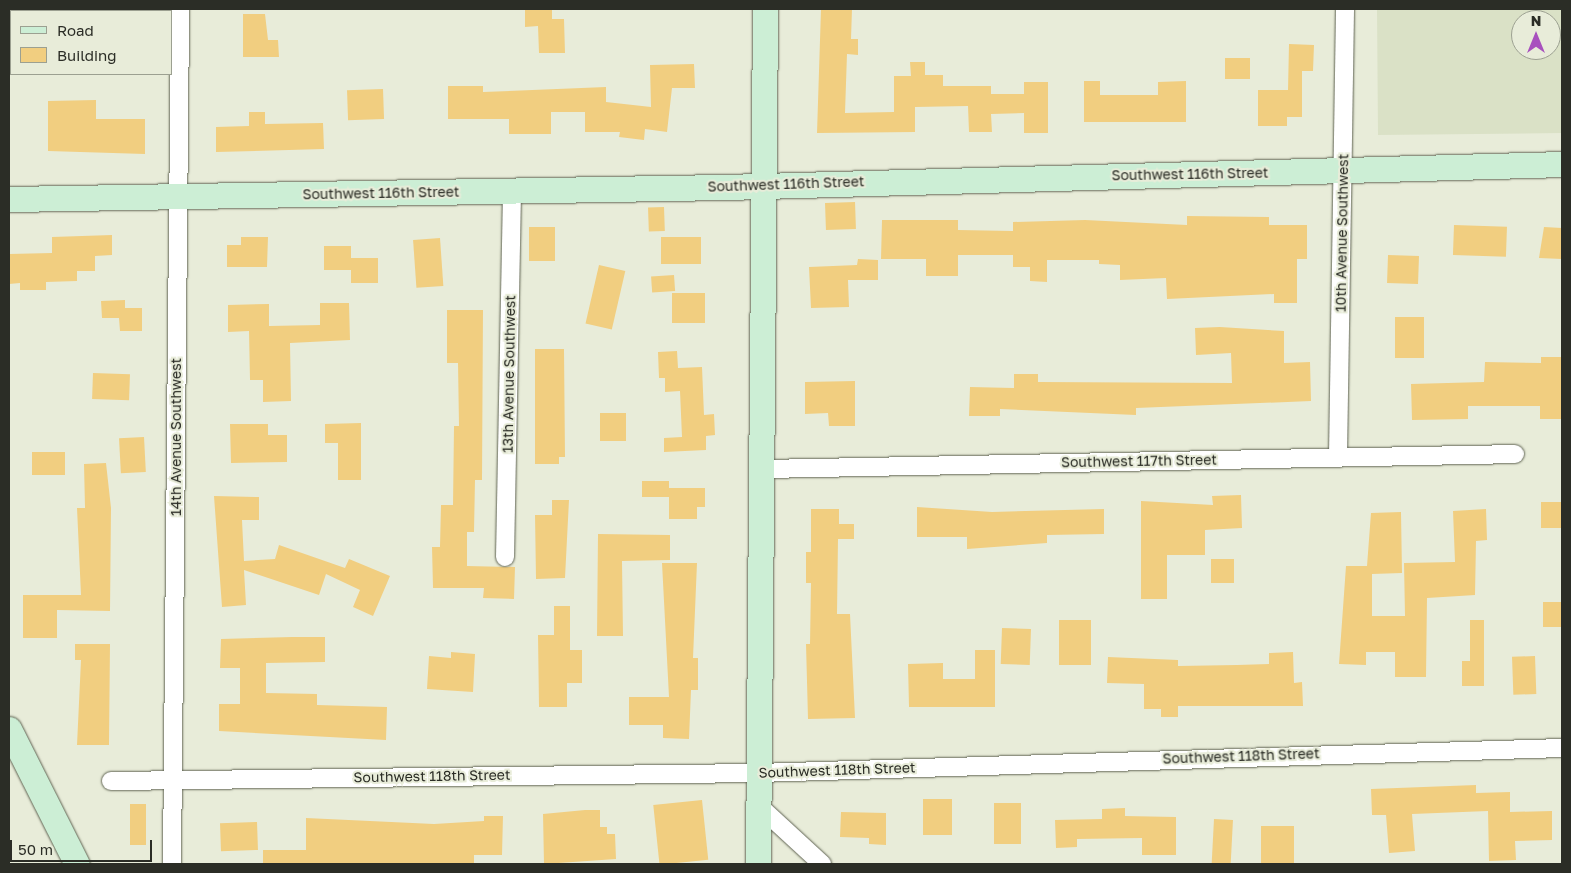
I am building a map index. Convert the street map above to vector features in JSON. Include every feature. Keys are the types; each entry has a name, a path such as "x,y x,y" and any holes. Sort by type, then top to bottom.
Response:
{"street":[{"name":"14th Avenue Southwest","path":"172,864 180,9"},
{"path":"758,864 764,469 765,9"},
{"name":"10th Avenue Southwest","path":"1338,456 1345,9"},
{"name":"Southwest 116th Street","path":"9,199 178,198 765,186 1562,164"},
{"name":"13th Avenue Southwest","path":"505,557 512,190"},
{"name":"Southwest 117th Street","path":"764,469 1338,456 1515,454"},
{"path":"9,729 77,864"},
{"name":"Southwest 118th Street","path":"111,781 172,778 758,773 1562,748"},
{"path":"759,806 822,864"}],"shaded area":[{"path":"1377,9 1562,9 1562,133 1378,135"}],"building":[{"path":"525,9 552,9 552,19 564,19 565,53 539,53 538,26 525,27"},
{"path":"821,9 852,9 851,39 858,39 858,55 847,54 845,113 894,112 894,76 911,76 910,62 925,62 925,75 943,75 943,86 991,86 991,94 1024,94 1024,82 1048,82 1048,133 1024,133 1024,113 991,114 992,132 969,132 968,106 915,107 915,132 817,133"},
{"path":"243,14 265,14 268,40 278,40 279,57 243,57"},
{"path":"1289,44 1314,45 1313,71 1302,71 1302,117 1287,117 1287,126 1258,126 1258,90 1288,90"},
{"path":"1225,58 1250,58 1250,79 1225,79"},
{"path":"694,64 695,88 672,88 667,132 645,129 644,140 619,137 620,132 585,132 585,112 551,112 551,134 509,134 509,119 448,119 448,86 483,86 483,92 606,87 606,102 651,107 650,65"},
{"path":"1084,81 1100,81 1100,95 1158,95 1158,82 1186,81 1186,122 1084,122"},
{"path":"383,89 384,119 348,120 347,90"},
{"path":"96,100 96,119 145,119 145,154 48,151 48,101"},
{"path":"249,112 265,112 265,124 323,123 324,149 216,152 216,127 249,126"},
{"path":"855,202 856,229 826,230 825,203"},
{"path":"664,207 665,231 649,232 648,208"},
{"path":"1187,216 1269,217 1269,225 1307,225 1307,259 1297,259 1297,303 1274,303 1274,294 1167,299 1166,278 1120,280 1120,265 1099,264 1099,260 1047,260 1047,282 1030,281 1030,267 1013,267 1013,255 958,255 958,276 926,276 926,259 881,259 882,220 958,220 958,230 1013,231 1013,222 1085,220 1187,225"},
{"path":"1454,225 1507,227 1506,257 1453,255"},
{"path":"529,227 555,227 555,261 529,261"},
{"path":"1544,227 1562,228 1562,259 1539,258"},
{"path":"112,235 112,255 95,256 95,271 77,271 77,281 46,282 46,290 20,290 20,283 9,284 9,254 52,253 52,237"},
{"path":"241,237 268,237 267,267 227,267 227,245 241,245"},
{"path":"661,237 701,237 701,264 661,264"},
{"path":"440,238 443,286 416,288 413,240"},
{"path":"324,246 351,246 351,270 324,270"},
{"path":"1388,255 1419,256 1418,284 1387,283"},
{"path":"351,258 378,258 378,283 351,283"},
{"path":"858,259 878,260 878,280 848,280 849,307 811,308 809,267 857,265"},
{"path":"599,265 625,271 612,330 586,323"},
{"path":"674,275 675,291 652,293 651,277"},
{"path":"672,293 705,293 705,323 672,323"},
{"path":"125,300 125,308 142,308 142,331 120,331 119,318 102,318 101,301"},
{"path":"320,303 349,303 350,340 290,343 291,401 263,402 263,380 250,380 249,331 228,332 228,305 269,304 269,326 320,325"},
{"path":"447,310 483,310 482,480 475,480 474,532 467,532 467,566 515,567 514,599 483,598 484,588 433,588 432,547 440,547 441,505 453,505 454,426 459,426 458,363 447,363"},
{"path":"1395,317 1424,317 1424,358 1395,358"},
{"path":"1220,327 1284,331 1284,363 1310,362 1311,401 1136,408 1136,415 1000,409 1000,416 969,416 970,387 1014,388 1014,374 1038,374 1038,382 1232,383 1231,353 1196,355 1195,328"},
{"path":"535,349 564,349 565,457 559,457 559,464 535,464"},
{"path":"677,351 678,368 702,367 704,415 714,414 715,435 706,436 706,450 664,452 664,438 682,437 680,391 665,392 665,378 659,378 658,352"},
{"path":"1541,357 1562,357 1562,419 1540,419 1540,406 1468,406 1468,419 1412,420 1411,384 1484,382 1485,362 1541,363"},
{"path":"93,373 130,374 129,400 92,399"},
{"path":"855,381 855,426 829,426 828,413 805,414 805,382"},
{"path":"600,413 626,413 626,441 600,441"},
{"path":"361,423 361,480 338,480 338,443 325,443 325,424"},
{"path":"230,424 268,424 268,435 287,435 287,462 231,463"},
{"path":"144,437 146,472 121,473 119,438"},
{"path":"32,452 65,452 65,475 32,475"},
{"path":"106,463 111,508 110,611 57,610 57,638 23,638 23,595 81,595 77,508 85,508 84,464"},
{"path":"642,481 669,481 669,497 642,497"},
{"path":"669,488 705,488 705,507 697,507 697,519 669,519"},
{"path":"1241,495 1242,528 1205,530 1205,555 1167,555 1167,599 1141,599 1141,501 1213,505 1212,496"},
{"path":"214,496 259,497 259,520 242,520 244,561 275,559 279,545 345,568 349,559 390,576 373,616 353,607 360,590 326,574 319,595 244,570 246,605 222,607"},
{"path":"552,500 569,500 565,578 536,579 535,515 552,515"},
{"path":"1541,502 1562,502 1562,528 1541,528"},
{"path":"917,507 992,512 1104,509 1104,534 1047,535 1047,543 967,549 967,537 917,537"},
{"path":"811,509 839,509 839,524 854,524 854,539 838,539 837,614 850,614 855,718 808,719 806,644 810,644 811,583 806,583 806,552 811,552"},
{"path":"1486,509 1487,540 1476,541 1475,595 1427,598 1426,677 1395,677 1395,652 1366,652 1366,665 1339,664 1346,566 1367,566 1371,513 1401,512 1402,573 1372,574 1372,616 1405,616 1404,563 1455,562 1453,511"},
{"path":"598,534 670,535 670,560 622,561 623,636 597,636"},
{"path":"1211,559 1234,559 1234,583 1211,583"},
{"path":"662,563 697,563 693,658 698,658 698,690 691,690 689,739 663,738 663,725 629,725 629,697 669,697"},
{"path":"1543,602 1562,602 1562,627 1543,627"},
{"path":"554,606 570,606 570,650 582,650 582,683 567,683 567,707 539,707 538,635 554,635"},
{"path":"1059,620 1091,620 1091,665 1059,665"},
{"path":"1470,620 1484,620 1484,686 1462,686 1462,661 1470,661"},
{"path":"1002,628 1031,629 1030,665 1001,664"},
{"path":"325,637 325,662 266,663 266,693 317,694 317,705 387,707 386,740 219,731 219,704 240,704 240,668 220,668 221,639"},
{"path":"75,644 110,644 109,745 77,745 81,660 75,660"},
{"path":"975,650 995,650 995,707 909,707 908,664 943,663 943,679 975,679"},
{"path":"451,652 475,654 473,692 427,689 429,656 451,658"},
{"path":"1293,652 1294,683 1302,682 1303,706 1178,706 1178,717 1161,717 1161,709 1144,709 1144,684 1107,683 1108,657 1178,660 1178,666 1237,665 1269,664 1269,653"},
{"path":"1535,656 1536,694 1513,695 1512,657"},
{"path":"1476,785 1476,793 1510,792 1510,812 1552,811 1552,840 1515,841 1516,860 1489,861 1488,811 1412,814 1415,851 1389,853 1386,815 1372,815 1371,789"},
{"path":"923,799 952,799 952,835 923,835"},
{"path":"702,800 708,860 659,864 653,805"},
{"path":"994,803 1021,803 1021,844 994,844"},
{"path":"130,804 146,804 146,845 130,845"},
{"path":"1125,808 1125,816 1176,817 1176,855 1142,855 1142,838 1077,839 1077,847 1056,848 1055,820 1102,819 1102,809"},
{"path":"600,810 600,827 607,827 607,834 615,834 616,859 544,864 543,814"},
{"path":"841,812 886,813 886,845 869,844 869,838 840,837"},
{"path":"484,816 503,816 502,855 474,855 474,863 263,864 263,850 306,850 306,818 434,824 484,821"},
{"path":"1214,819 1233,820 1231,864 1212,864"},
{"path":"257,822 258,850 221,851 220,823"},
{"path":"1261,826 1294,826 1294,864 1261,864"}]}
